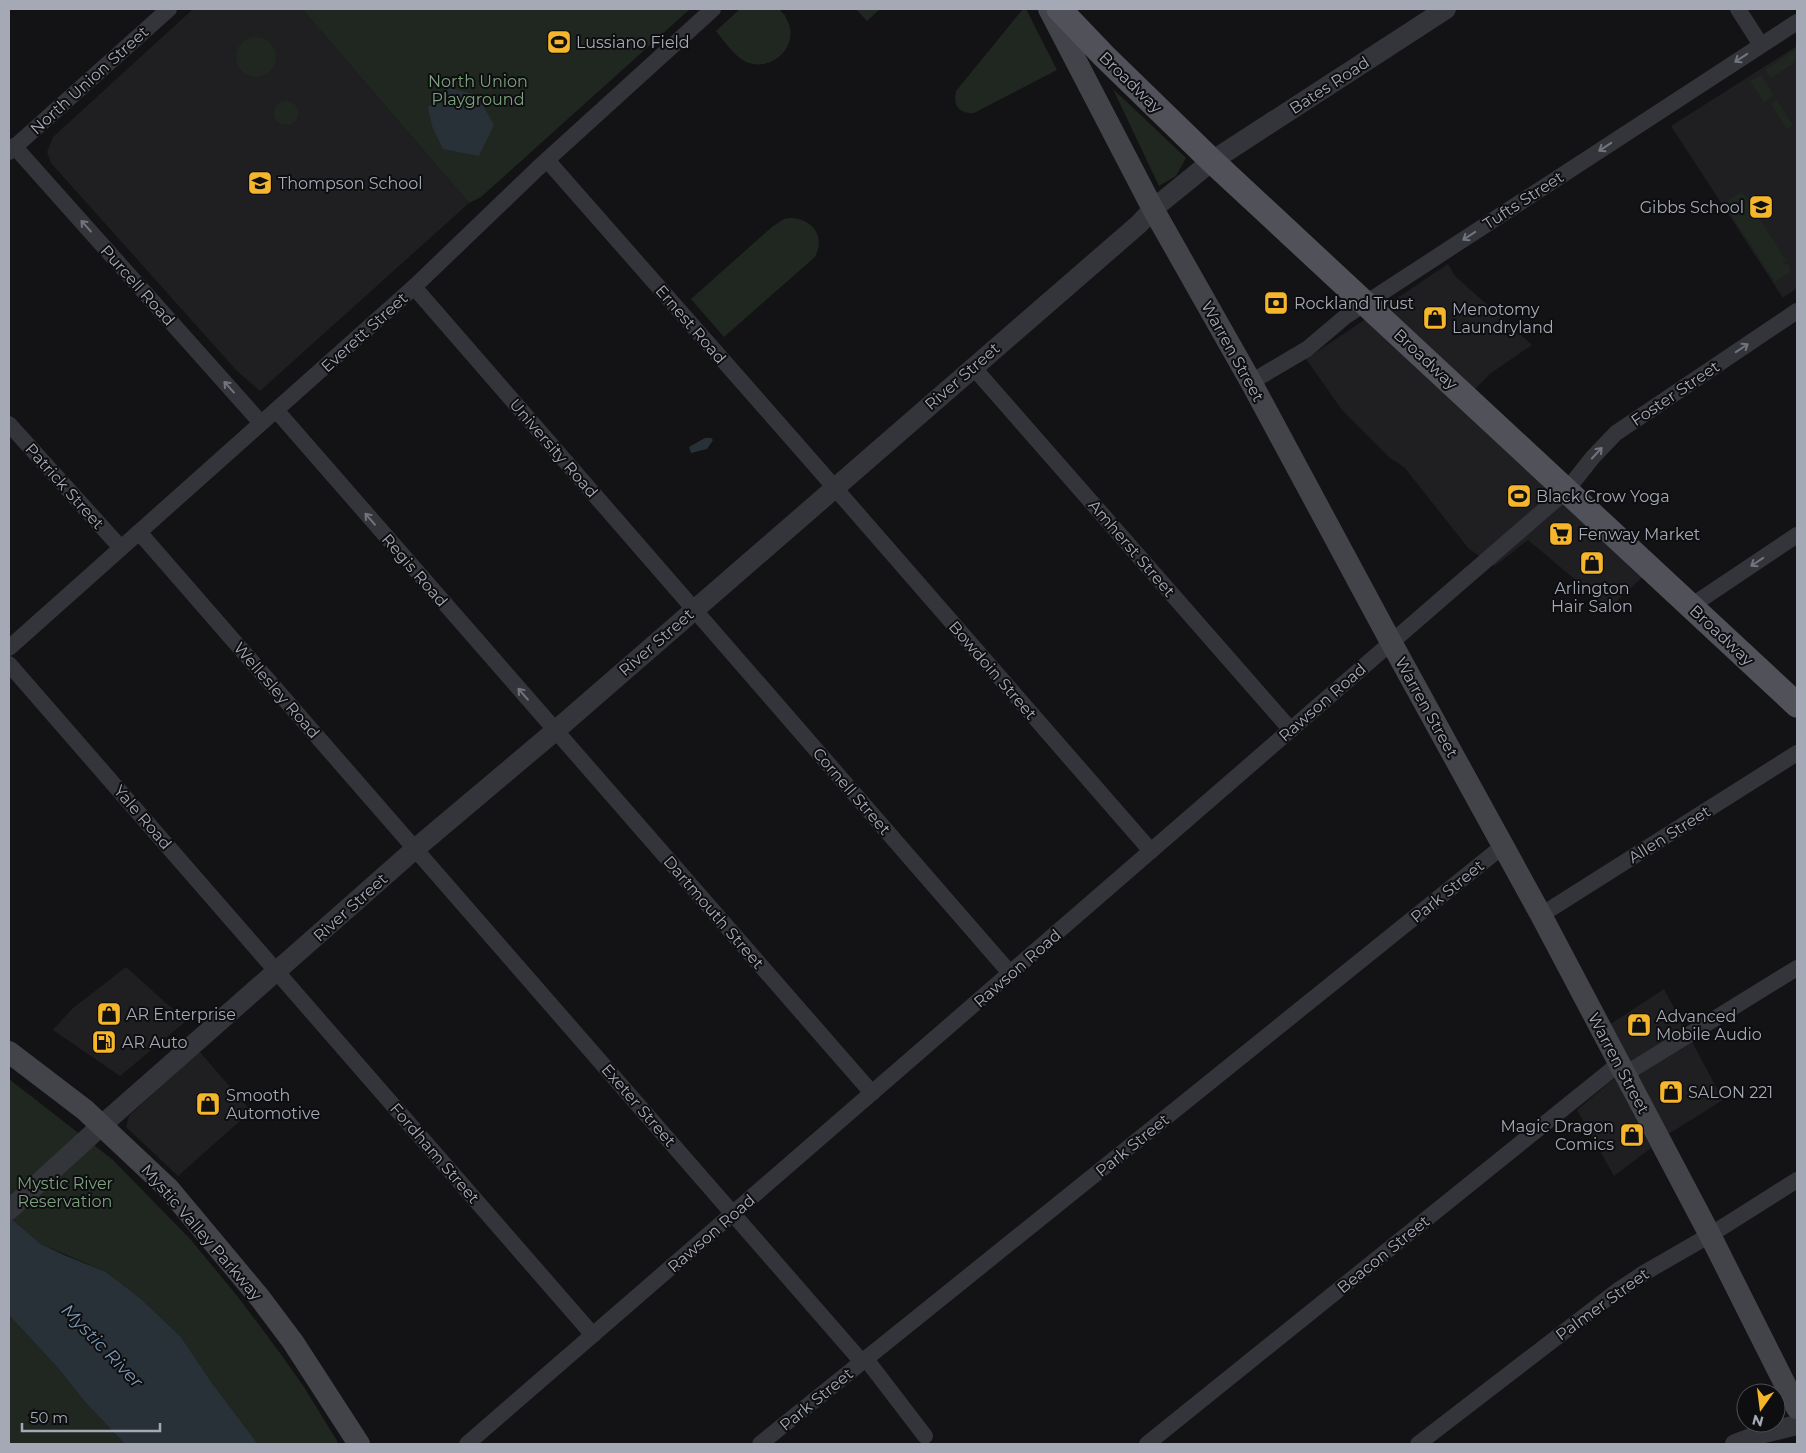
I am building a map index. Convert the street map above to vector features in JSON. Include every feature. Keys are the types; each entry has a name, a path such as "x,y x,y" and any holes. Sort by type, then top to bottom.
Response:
{"main road":[{"name":"Warren Street","path":"1049,9 1153,209 1252,382 1391,642 1541,915 1710,1235 1797,1408"},
{"name":"Broadway","path":"1059,9 1104,56 1212,161 1797,705"},
{"name":"Mystic Valley Parkway","path":"9,1052 102,1125 168,1190 217,1244 293,1342 359,1444"}],"street":[{"name":"North Union Street","path":"11,149 169,9"},
{"name":"Everett Street","path":"9,648 414,287 546,160 713,9"},
{"name":"Bates Road","path":"1212,161 1446,9"},
{"path":"1738,9 1761,45"},
{"name":"Tufts Street","path":"1252,382 1307,348 1339,320 1797,22"},
{"name":"Purcell Road","path":"11,149 261,423"},
{"name":"Ernest Road","path":"546,160 834,488"},
{"name":"River Street","path":"14,1205 415,849 555,730 1153,209 1212,161"},
{"name":"University Road","path":"414,287 694,609"},
{"name":"Foster Street","path":"1566,491 1593,457 1616,433 1797,311"},
{"name":"Amherst Street","path":"973,367 1291,730"},
{"name":"Regis Road","path":"276,410 555,730"},
{"name":"Patrick Street","path":"9,424 121,548"},
{"name":"Bowdoin Street","path":"834,488 1151,851"},
{"name":"Rawson Road","path":"467,1444 1566,491"},
{"name":"Wellesley Road","path":"139,532 415,849"},
{"path":"1691,606 1797,535"},
{"name":"Cornell Street","path":"694,609 1010,973"},
{"name":"Yale Road","path":"9,664 278,971"},
{"name":"Dartmouth Street","path":"555,730 872,1093"},
{"name":"Allen Street","path":"1541,915 1797,752"},
{"name":"Park Street","path":"760,1444 1503,846"},
{"name":"Exeter Street","path":"415,849 733,1214 864,1360 925,1436"},
{"name":"Beacon Street","path":"1147,1444 1622,1068 1797,968"},
{"name":"Fordham Street","path":"278,971 593,1335"},
{"name":"Palmer Street","path":"1418,1444 1617,1291 1797,1180"},
{"path":"1735,1444 1764,1433 1797,1425"}],"shaded area":[{"name":"Thompson School","path":"193,9 302,9 469,203 260,391 237,371 51,163 47,152 53,137"},
{"name":"Gibbs School","path":"1797,46 1797,288 1783,298 1671,126"},
{"path":"1448,264 1455,276 1532,345 1491,373 1459,405 1645,575 1609,608 1528,540 1495,566 1469,549 1404,467 1390,458 1342,410 1306,359"},
{"path":"126,967 186,1021 120,1076 53,1030 72,1009"},
{"path":"1664,989 1723,1100 1667,1135 1609,1025"},
{"path":"199,1051 251,1111 178,1176 126,1127 129,1116"},
{"path":"1615,1078 1651,1148 1614,1176 1577,1110"}],"green space":[{"name":"North Union Playground","path":"302,9 690,9 481,197 469,203"},
{"path":"740,9 779,9 784,14 790,28 790,37 782,54 775,60 756,64 746,62 733,52 716,31"},
{"path":"856,9 880,9 867,21"},
{"path":"1023,9 1026,9 1057,70 974,113 960,110 955,101 956,91"},
{"path":"260,37 267,40 273,46 276,57 275,65 267,74 260,77 252,77 245,74 237,65 236,53 239,46 248,38"},
{"path":"1797,49 1797,61 1771,78 1765,70"},
{"path":"1761,75 1774,96 1764,102 1750,81"},
{"path":"1113,89 1186,158 1176,176 1159,186"},
{"path":"1777,100 1793,125 1787,129 1771,104"},
{"path":"286,101 295,104 298,113 295,122 286,125 277,122 274,113 277,104"},
{"path":"1742,191 1787,262 1783,261 1783,264 1789,265 1790,272 1775,282 1724,204"},
{"path":"789,218 804,221 815,230 819,242 815,257 724,337 691,299 773,226"},
{"name":"Mystic River Reservation","path":"9,1079 113,1160 191,1240 238,1297 280,1353 304,1387 339,1444 258,1444 212,1383 181,1337 140,1298 106,1272 41,1244 9,1217"},
{"path":"9,1315 57,1367 86,1403 125,1444 9,1444"}],"water":[{"path":"450,88 477,95 494,125 479,156 443,149 432,126 428,107"},
{"path":"705,438 713,440 707,449 691,453 689,447"},
{"name":"Mystic River","path":"9,1217 41,1244 106,1272 140,1298 181,1337 212,1383 258,1444 125,1444 86,1403 57,1367 9,1315"}],"place":[{"name":"Lussiano Field","path":"559,42"},
{"name":"Thompson School","path":"260,183"},
{"name":"Gibbs School","path":"1761,207"},
{"name":"Rockland Trust","path":"1276,303"},
{"name":"Menotomy Laundryland","path":"1435,318"},
{"name":"Black Crow Yoga","path":"1519,496"},
{"name":"Fenway Market","path":"1561,534"},
{"name":"Arlington Hair Salon","path":"1592,563"},
{"name":"AR Enterprise","path":"109,1014"},
{"name":"Advanced Mobile Audio","path":"1639,1025"},
{"name":"AR Auto","path":"104,1042"},
{"name":"SALON 221","path":"1671,1092"},
{"name":"Smooth Automotive","path":"208,1104"},
{"name":"Magic Dragon Comics","path":"1632,1135"}]}
